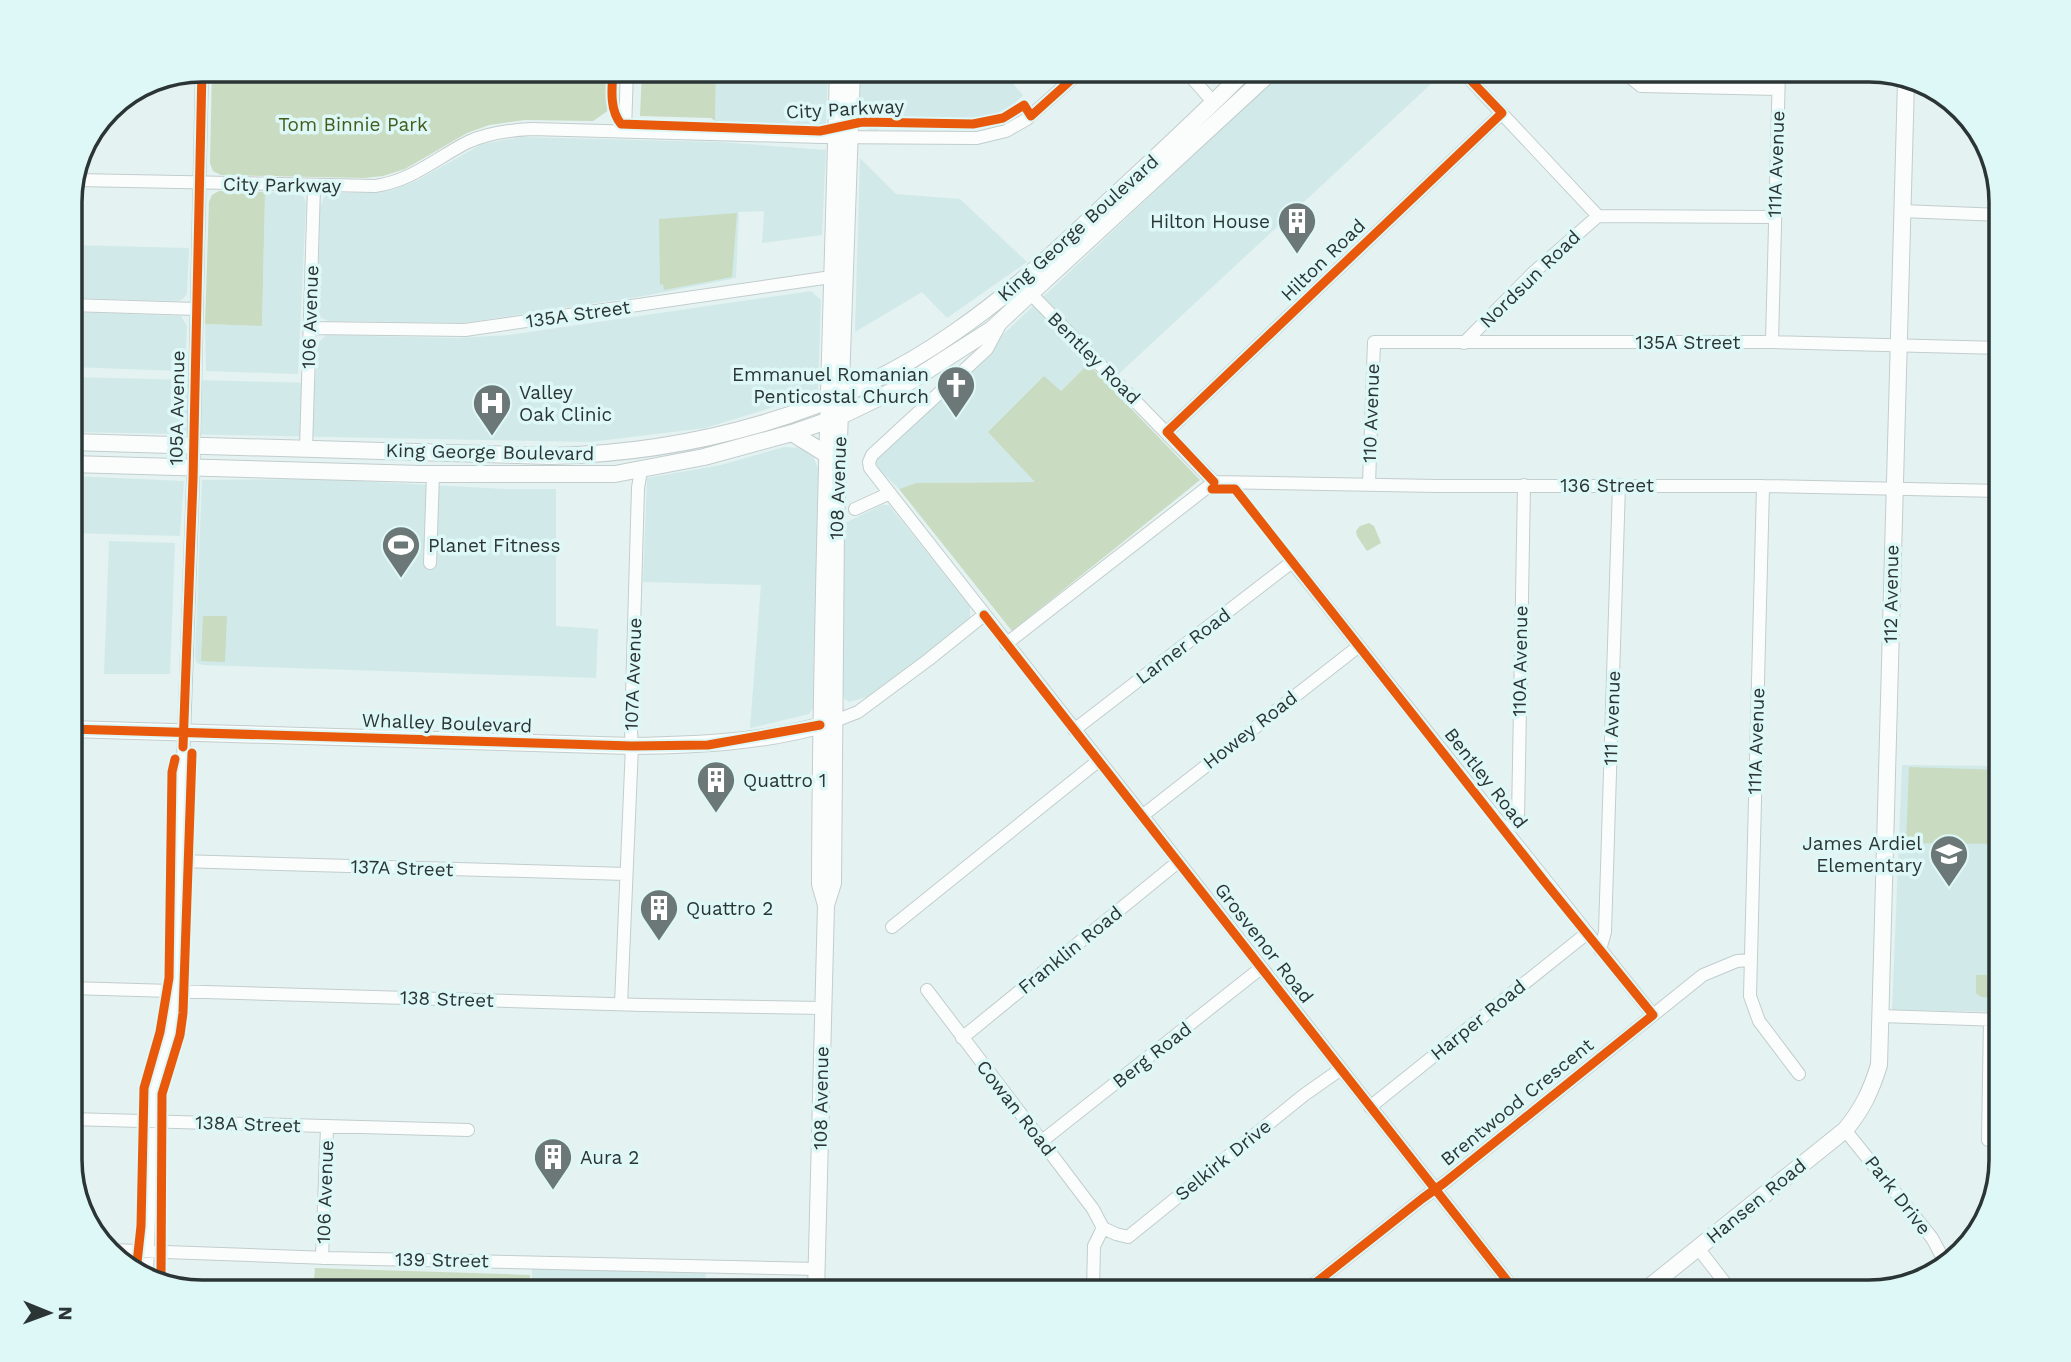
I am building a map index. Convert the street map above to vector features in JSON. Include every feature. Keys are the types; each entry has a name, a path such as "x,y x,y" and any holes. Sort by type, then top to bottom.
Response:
{"main road":[{"name":"108 Avenue","path":"827,723 836,525 834,418 843,137 839,82"},
{"name":"108 Avenue","path":"843,137 850,82"},
{"name":"King George Boulevard","path":"83,442 550,456 624,452 753,426 835,397 892,370 954,333 1024,281 1234,82"},
{"name":"King George Boulevard","path":"83,464 433,474 615,474 704,457 792,433 834,418 903,386 939,365 1003,320 1260,82"},
{"name":"112 Avenue","path":"1864,1105 1879,1065 1906,89"},
{"name":"108 Avenue","path":"817,1280 826,905 832,883 827,723 826,454 834,418"},
{"path":"792,433 826,454"},
{"path":"422,452 433,474 454,453"},
{"name":"Whalley Boulevard","path":"83,729 632,746 708,745 827,723"},
{"name":"Hansen Road","path":"1658,1280 1845,1130 1864,1105"}],"street":[{"name":"105A Avenue","path":"147,1266 152,1121 156,1085 171,1037 175,990 193,467 202,82"},
{"path":"625,130 627,82"},
{"name":"City Parkway","path":"85,180 362,187 394,183 419,172 467,143 504,132 532,129 977,138 1006,131 1031,116 1069,82"},
{"path":"1196,82 1214,103"},
{"path":"1472,82 1598,216 1774,217"},
{"path":"1639,82 1641,86 1778,89"},
{"name":"111A Avenue","path":"1772,342 1778,82"},
{"name":"Hilton Road","path":"1167,432 1502,113"},
{"name":"106 Avenue","path":"306,449 314,186"},
{"path":"1902,211 1989,215"},
{"name":"Nordsun Road","path":"1464,343 1534,272 1598,216"},
{"name":"135A Street","path":"310,328 465,330 839,276"},
{"name":"Bentley Road","path":"1032,295 1214,482"},
{"path":"83,305 195,309"},
{"name":"King George Boulevard","path":"872,455 987,349 1003,320"},
{"name":"135A Street","path":"1374,342 1772,342 1989,348"},
{"name":"110 Avenue","path":"1369,484 1374,342"},
{"name":"Grosvenor Road","path":"872,455 870,468 1507,1280"},
{"name":"107A Avenue","path":"621,1004 632,746 638,488 641,470"},
{"path":"430,563 433,474"},
{"path":"1006,644 1214,482"},
{"name":"136 Street","path":"1214,482 1763,485 1989,491"},
{"name":"110A Avenue","path":"1505,830 1518,819 1524,485"},
{"name":"111 Avenue","path":"1601,950 1605,932 1619,485"},
{"name":"111A Avenue","path":"1763,485 1750,996 1759,1021 1800,1074"},
{"path":"861,507 890,493"},
{"name":"Bentley Road","path":"1292,562 1653,1016"},
{"name":"Larner Road","path":"1074,730 1292,562"},
{"name":"Whalley Boulevard","path":"827,723 858,712 984,615"},
{"name":"Howey Road","path":"1142,816 1359,646"},
{"path":"892,928 1098,761"},
{"name":"137A Street","path":"179,861 626,874"},
{"name":"Franklin Road","path":"962,1038 1178,862"},
{"name":"Harper Road","path":"1370,1107 1586,934"},
{"name":"Brentwood Crescent","path":"1319,1280 1703,975 1737,961 1750,960"},
{"name":"Berg Road","path":"1042,1141 1261,968"},
{"name":"138 Street","path":"83,988 823,1008"},
{"name":"Cowan Road","path":"928,990 1093,1209 1103,1228"},
{"path":"1881,1016 1989,1019"},
{"name":"Selkirk Drive","path":"1103,1228 1128,1237 1341,1069"},
{"path":"1987,1140 1989,1113"},
{"name":"138A Street","path":"83,1119 468,1130"},
{"name":"106 Avenue","path":"322,1258 327,1127"},
{"name":"Park Drive","path":"1845,1130 1932,1238 1941,1255"},
{"path":"1093,1280 1094,1246 1103,1228"},
{"path":"1698,1248 1723,1280"},
{"name":"139 Street","path":"123,1250 322,1258 817,1269"}],"shaded area":[{"path":"716,82 828,82 826,125 715,121"},
{"path":"862,82 1012,82 1023,95 1016,102 1020,112 1018,117 1001,124 972,128 885,127 869,130 862,125 859,115"},
{"path":"1271,82 1433,82 1108,384 1088,364 1061,391 988,432 1036,482 916,483 899,489 875,466 874,456"},
{"path":"522,137 719,142 826,150 822,235 762,243 764,211 739,212 736,278 644,296 463,323 328,321 321,318 318,310 320,206 325,196 333,193 393,190 418,180 482,144"},
{"path":"860,158 896,194 960,199 1027,262 947,318 922,292 855,332"},
{"path":"265,192 297,193 304,197 306,204 298,374 206,371 205,324 262,326"},
{"path":"83,245 189,248 187,294 177,301 83,298"},
{"path":"811,291 821,300 818,390 705,428 590,442 83,432 83,377 315,383 317,344 326,335 457,338 509,335"},
{"path":"83,312 181,316 187,326 185,368 180,371 83,367"},
{"path":"784,447 803,448 813,456 818,468 815,705 809,714 750,728 761,585 643,582 647,478 721,465"},
{"path":"83,477 184,481 180,536 83,533"},
{"path":"319,479 505,489 556,489 556,626 598,629 596,678 197,663 195,658 202,480"},
{"path":"882,505 889,505 970,607 970,617 961,628 883,687 867,697 849,702 842,697 843,526"},
{"path":"109,541 175,543 170,674 104,674"},
{"name":"James Ardiel Elementary","path":"1902,765 1989,766 1989,1012 1892,1010"},
{"path":"532,1269 706,1271 706,1280 532,1280"}],"green space":[{"name":"Tom Binnie Park","path":"212,82 610,82 609,110 593,121 525,120 489,125 467,133 405,169 383,176 364,178 221,175 213,171 210,163"},
{"path":"641,82 716,82 715,121 711,118 640,116"},
{"path":"219,191 265,192 262,326 205,324 209,202 212,195"},
{"path":"737,213 732,277 664,290 663,284 660,285 659,219"},
{"path":"1088,364 1200,480 1012,631 899,489 916,483 1035,482 988,432 1044,376 1061,391"},
{"path":"1369,523 1374,526 1381,543 1367,551 1356,531 1360,526"},
{"path":"203,616 227,616 225,662 201,661"},
{"path":"1909,767 1989,770 1989,844 1906,843"},
{"path":"1976,975 1987,975 1989,998 1976,993"},
{"path":"315,1268 530,1275 530,1280 314,1280"}],"cycle path":[{"path":"183,747 193,480 202,82"},
{"path":"612,82 613,105 621,124 820,131 862,122 973,124 1003,118 1024,105 1031,116 1069,82"},
{"path":"1214,482 1167,432 1502,113 1472,82"},
{"path":"1212,489 1235,489 1653,1015 1319,1280"},
{"path":"984,615 1507,1280"},
{"path":"83,729 632,746 708,745 820,725"},
{"path":"161,1272 162,1094 180,1035 183,1013 192,753"},
{"path":"137,1261 141,1226 144,1088 160,1032 169,978 172,772 175,759"}],"place":[{"name":"Hilton House","path":"1297,255"},
{"name":"Emmanuel Romanian Penticostal Church","path":"956,419"},
{"name":"Valley Oak Clinic","path":"492,437"},
{"name":"Planet Fitness","path":"401,579"},
{"name":"Quattro 1","path":"716,814"},
{"name":"James Ardiel Elementary","path":"1949,888"},
{"name":"Quattro 2","path":"659,942"},
{"name":"Aura 2","path":"553,1191"}]}
